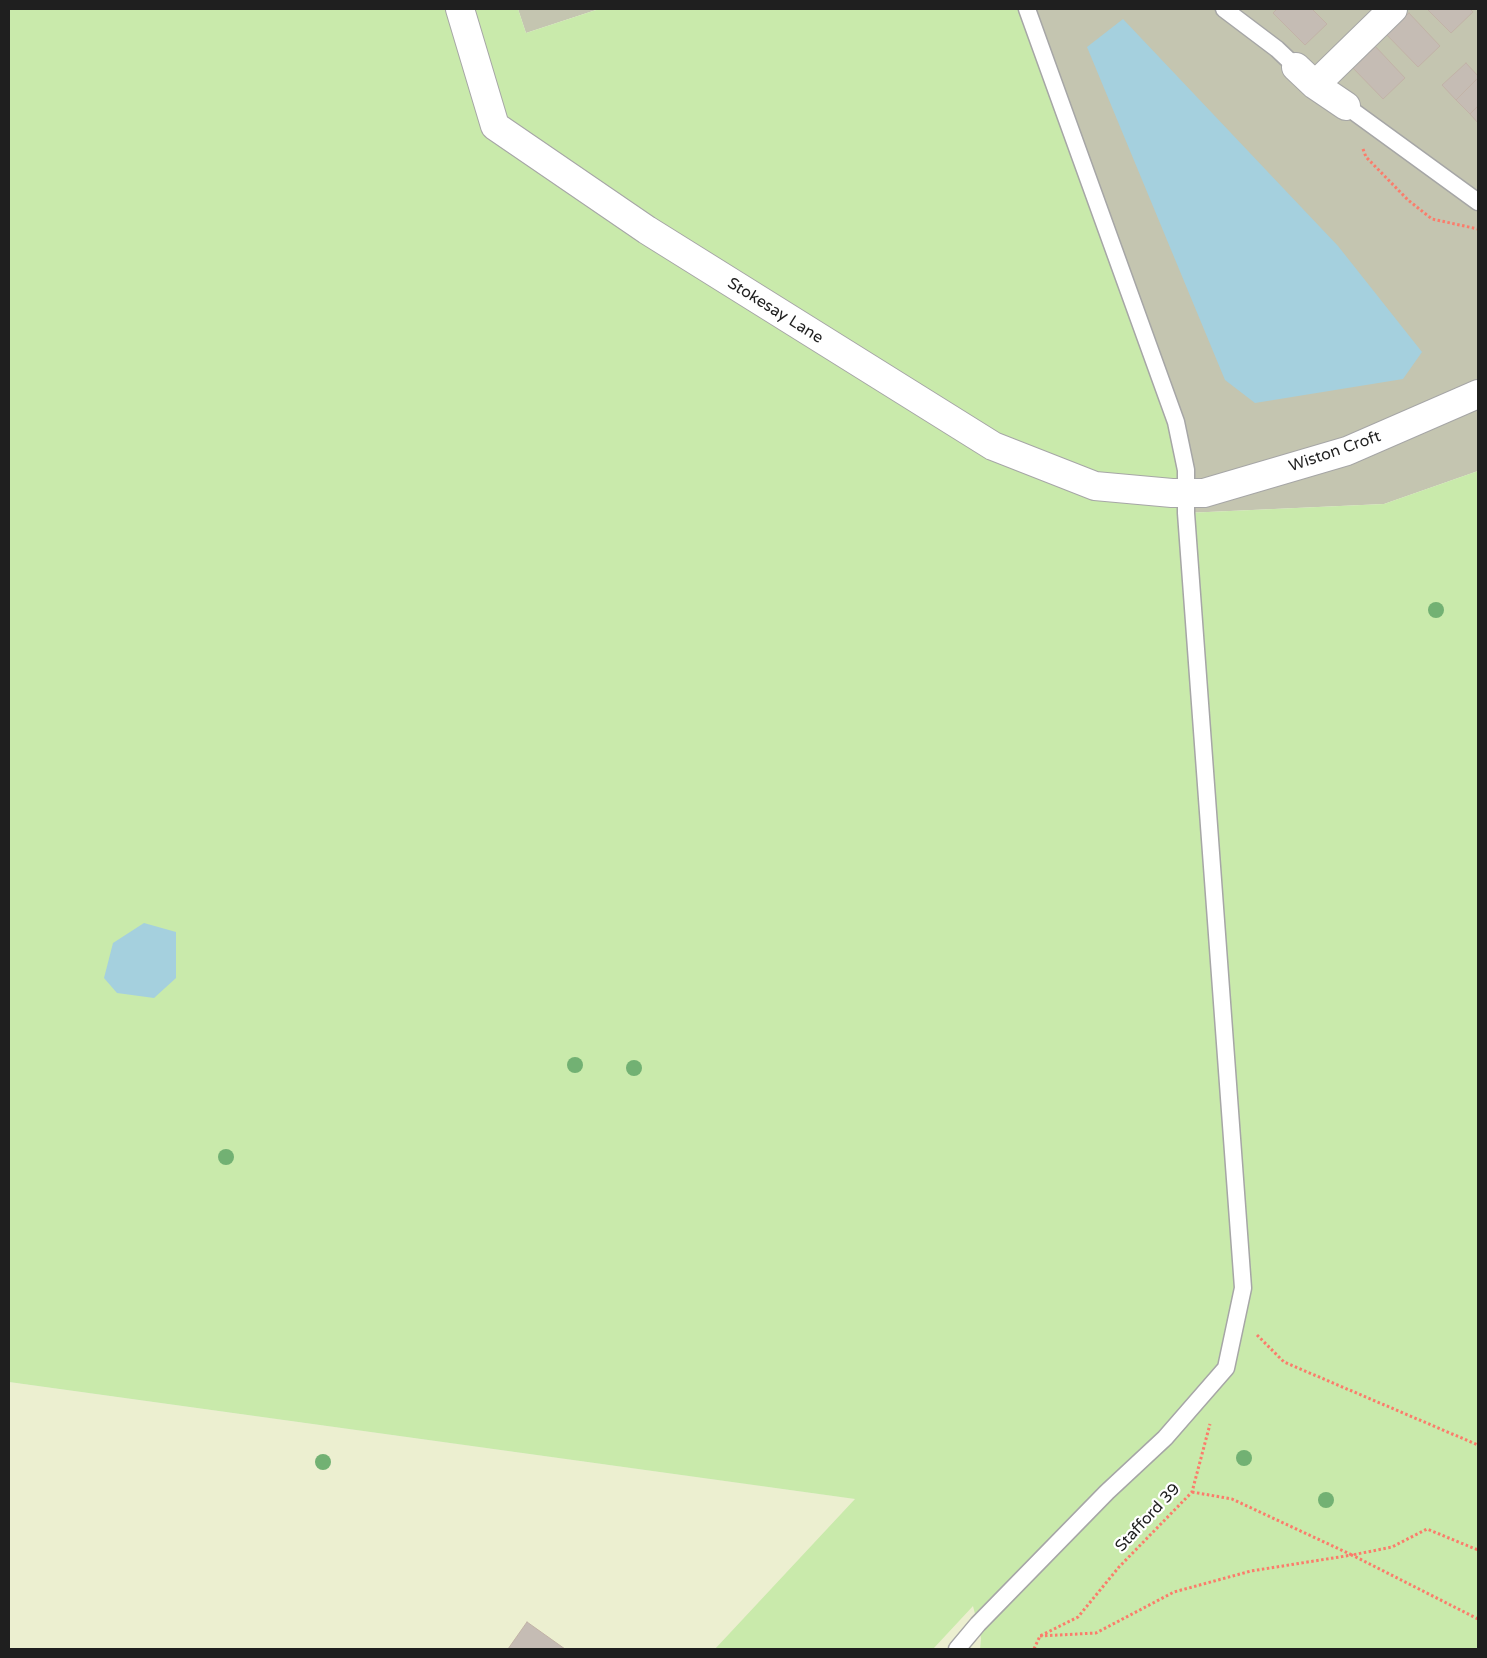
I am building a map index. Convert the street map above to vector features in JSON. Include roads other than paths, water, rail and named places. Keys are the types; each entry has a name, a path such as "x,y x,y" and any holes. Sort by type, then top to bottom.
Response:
{"street":[{"name":"Stokesay Lane","path":"460,9 495,126 647,230 993,446 1095,486 1186,493"},
{"path":"1346,106 1305,76 1393,9"},
{"name":"Wiston Croft","path":"1186,493 1204,493 1347,452 1478,394"}],"lane":[{"path":"957,1649 978,1624 1107,1492 1165,1438 1226,1368 1242,1288 1201,724 1186,470 1176,422 1027,9"},
{"path":"1224,9 1277,49 1305,76"},
{"path":"1346,106 1478,202"}],"water":[{"path":"1123,19 1338,246 1422,352 1403,379 1255,403 1225,380 1087,47"},
{"path":"144,923 176,932 176,978 154,998 117,993 104,978 113,943"}]}
